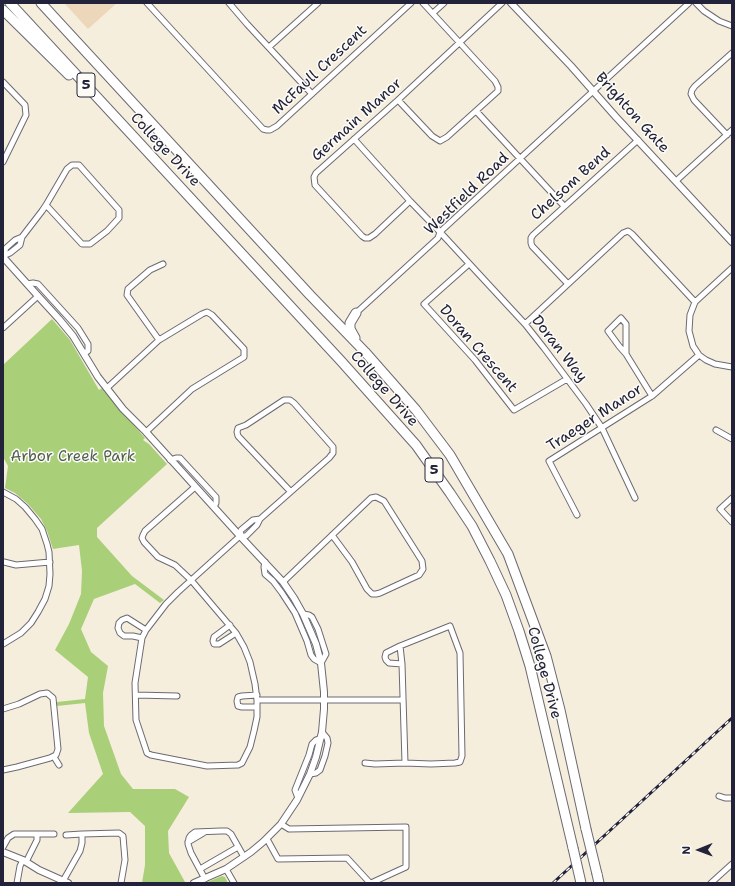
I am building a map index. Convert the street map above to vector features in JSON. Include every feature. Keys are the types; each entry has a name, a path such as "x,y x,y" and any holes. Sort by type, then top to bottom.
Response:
{"highway":[{"name":"College Drive","path":"10,3 341,361 416,445 472,526 506,595 522,638 530,666 581,883"},
{"name":"College Drive","path":"41,3 310,295 365,352 416,410 450,456 508,554 546,656 560,710 598,879"},
{"path":"48,3 105,73"},
{"path":"3,10 162,167"},
{"path":"356,313 350,323 350,329 365,352"}],"street":[{"name":"McFaull Crescent","path":"147,3 263,129 266,130 274,129 411,3"},
{"path":"229,3 312,94"},
{"path":"269,47 318,3"},
{"path":"398,100 432,136 440,141 447,137 498,92 498,87 495,81 423,3"},
{"path":"433,13 444,3"},
{"name":"Germain Manor","path":"410,201 375,234 369,238 366,238 362,236 315,184 314,177 316,173 398,100 502,3"},
{"name":"Brighton Gate","path":"511,3 732,242"},
{"name":"Westfield Road","path":"356,313 438,238 440,232 689,3"},
{"path":"696,3 704,11 719,21 732,26"},
{"path":"727,135 694,100 691,94 695,86 732,53"},
{"path":"3,82 25,105 26,115 3,162"},
{"path":"476,111 564,206"},
{"path":"676,181 732,130"},
{"name":"Doran Way","path":"354,139 525,324 586,404 602,428 635,498"},
{"name":"Chelsom Bend","path":"568,284 532,246 531,238 564,206 638,140"},
{"path":"46,205 82,244 90,244 119,218 119,210 79,166 72,165 67,169 46,205 42,212 22,237 14,240 6,248 3,256 69,330 98,377 123,409 146,432 283,582 303,614 316,644 321,663 324,700 321,735 310,774 298,798 281,824 267,839 226,869 194,883"},
{"path":"525,324 623,233 628,231 695,302"},
{"path":"159,340 127,295 128,289 150,270 163,264"},
{"name":"Doran Crescent","path":"469,264 424,304 476,360 514,410 567,379"},
{"path":"732,268 695,302 690,315 689,331 693,346 699,355 715,364 732,367"},
{"path":"27,284 38,284 78,328 88,344 88,351 84,353"},
{"path":"3,328 38,296"},
{"path":"107,388 159,340 207,312 212,314 244,349 244,357 192,389 146,432"},
{"path":"626,354 626,324 621,318 608,331 626,354 652,396"},
{"name":"Traeger Manor","path":"577,515 549,461 652,396 699,355"},
{"path":"195,487 145,531 142,538 158,557 175,565 191,580 236,633 250,662 257,698 254,732 250,747 243,762 239,765 208,766 147,753 136,720 135,683 142,638 146,630 166,604 191,580 240,536 241,530 253,520 260,519 333,453 333,447 294,403 290,400 284,400 246,425 238,428 237,432 238,436 290,491"},
{"path":"716,430 732,439"},
{"path":"170,460 180,458 211,491 216,497 214,507"},
{"path":"3,492 16,499 26,507 42,529 47,544 50,562 49,586 45,599 38,612 31,623 21,633 3,644"},
{"path":"283,582 332,535 371,498 376,496 384,501 422,560 423,570 419,575 380,593 372,594 367,590 352,562 332,535"},
{"path":"732,498 720,509 732,522"},
{"path":"4,562 16,565 50,562"},
{"path":"265,562 265,574 282,593 295,613 307,641 311,656 321,663"},
{"path":"142,638 124,636 120,633 118,628 119,623 127,618 146,630"},
{"path":"230,625 214,636 212,641 214,644 219,644 236,633"},
{"path":"365,763 460,762 462,756 460,653 450,626 386,653 385,657 389,663 402,664"},
{"path":"400,646 402,664 405,763"},
{"path":"3,709 20,704 40,694 47,693 50,695 52,698 58,748 54,757 3,770"},
{"path":"136,695 177,696"},
{"path":"257,707 238,706 238,698 242,696 257,698 324,700 403,700"},
{"path":"298,798 295,790 312,744 321,735"},
{"path":"54,757 59,764"},
{"path":"719,796 724,798 732,798"},
{"path":"267,839 278,859 347,858 370,883 406,867 406,827 289,829 281,824"},
{"path":"205,879 191,853 188,842 189,838 195,832 227,831 244,857"},
{"path":"66,835 119,833 123,836 125,860 121,883"},
{"path":"3,847 8,838 14,834 54,834"},
{"path":"17,883 20,866 30,856 37,840 37,834"},
{"path":"3,852 25,861 39,870 65,882 80,851 82,834"},
{"path":"200,869 238,847"},
{"path":"711,883 732,864"},
{"path":"226,869 234,883"}],"shaded area":[{"path":"64,3 117,3 88,29"}],"green space":[{"name":"Arbor Creek Park","path":"52,319 70,340 99,390 102,388 145,438 143,440 149,444 167,464 97,528 97,537 132,576 164,600 160,603 135,584 94,599 81,629 91,652 108,666 103,693 104,726 121,774 133,789 175,789 189,797 168,831 169,853 185,882 182,883 142,883 145,865 145,826 130,812 68,813 103,774 89,733 85,703 57,706 57,702 85,699 88,677 55,650 69,624 81,594 82,571 79,545 53,549 41,519 28,504 15,493 5,488 8,466 3,457 3,365"},
{"path":"222,876 225,877 228,883 205,883"}],"railway":[{"path":"553,883 732,718"}]}
